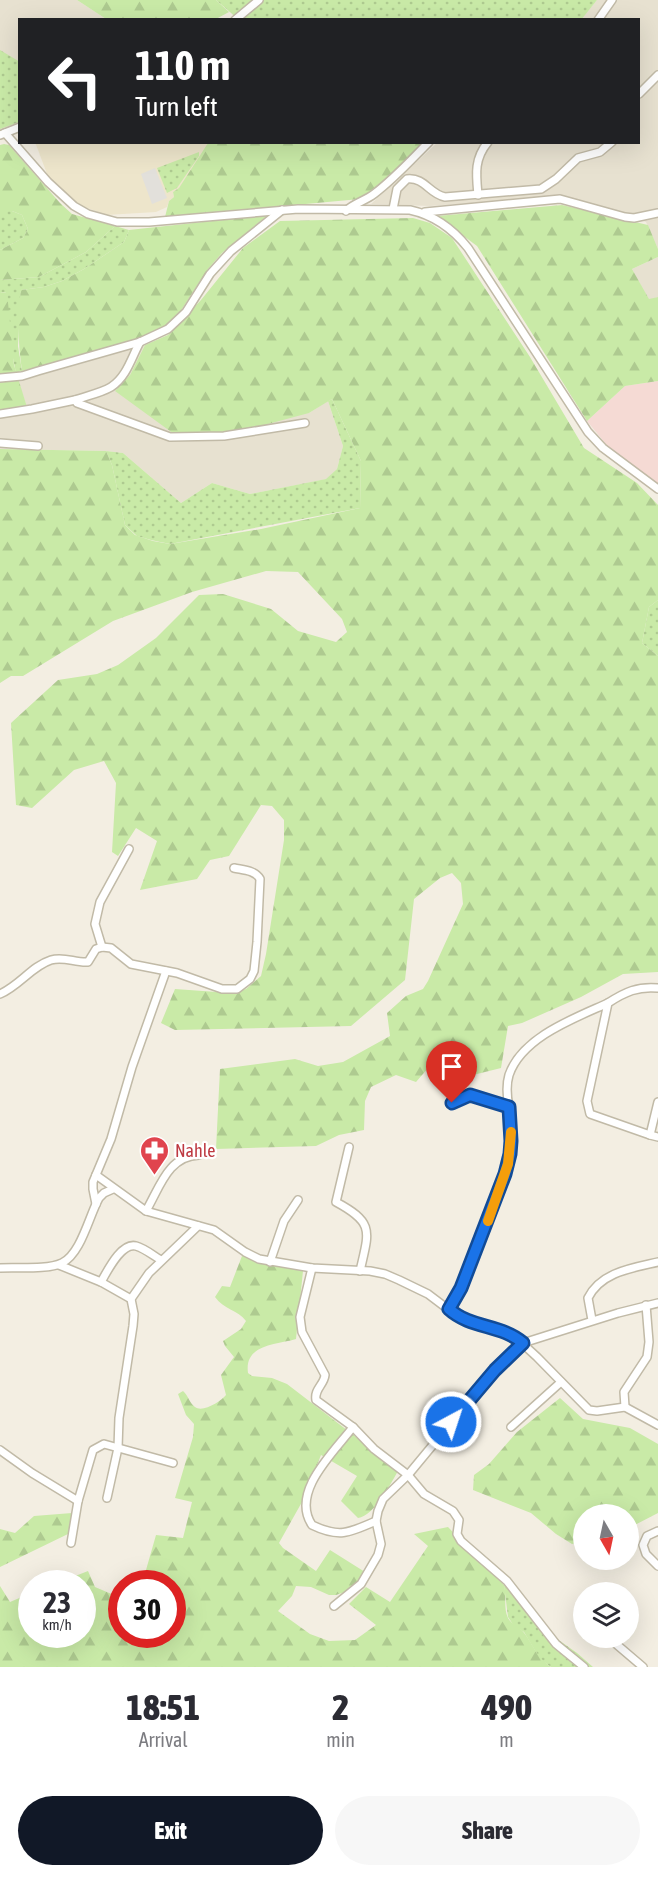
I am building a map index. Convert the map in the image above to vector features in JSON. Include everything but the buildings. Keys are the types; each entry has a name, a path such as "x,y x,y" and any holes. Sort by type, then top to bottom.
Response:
{"street":[{"path":"237,18 259,0"},
{"path":"599,18 612,0"},
{"path":"640,93 658,75"},
{"path":"18,129 3,134 60,194 88,214 117,222 149,222 282,210 393,209 422,213 555,199 625,217 634,218 658,213"},
{"path":"346,211 352,205 376,193 427,144"},
{"path":"478,195 477,160 486,144"},
{"path":"393,209 397,189 407,179 421,180 441,197 541,189 556,179 578,158 600,152 610,144"},
{"path":"0,378 22,376 140,342 158,334 177,322 186,312 210,274 220,263 244,240 282,210"},
{"path":"422,213 460,237 588,432 603,448 658,489"},
{"path":"0,414 32,410 75,400 111,387 128,367 140,342"},
{"path":"75,400 80,405 170,437 224,436 304,423"},
{"path":"0,443 38,446"},
{"path":"102,947 95,924 100,903 129,849"},
{"path":"0,994 18,984 44,963 68,958 88,962 96,949 102,947 111,948 131,964 166,971 230,991 244,985 254,970 260,879 258,875 234,868"},
{"path":"96,1204 93,1189 96,1175 111,1139 132,1067 166,971"},
{"path":"449,1309 461,1288 505,1174 511,1141 507,1097 509,1074 519,1057 552,1029 624,993 643,987 658,988"},
{"path":"608,1003 587,1101 590,1114 654,1136 658,1102"},
{"path":"452,1103 470,1095 509,1107"},
{"path":"349,1147 336,1202 362,1218 366,1224 366,1240 360,1271"},
{"path":"146,1211 171,1166 184,1157 199,1155"},
{"path":"96,1175 146,1211 214,1230 249,1255 270,1262 312,1268 386,1274 428,1294 467,1321 512,1334 589,1410 625,1407 658,1425"},
{"path":"59,1265 71,1257 96,1204 104,1193 113,1189"},
{"path":"270,1262 284,1221 298,1200"},
{"path":"107,1498 118,1448 119,1418 133,1326 134,1314 131,1299 149,1273 198,1226"},
{"path":"101,1282 122,1251 131,1246 136,1246 161,1260"},
{"path":"592,1320 588,1298 598,1282 628,1269 658,1262"},
{"path":"0,1268 59,1265 101,1282 131,1299"},
{"path":"312,1268 300,1317 302,1332 325,1375 315,1397 318,1403 352,1427 374,1449 408,1474 424,1494 453,1511 460,1524 457,1534 460,1541 507,1581 556,1644 584,1667"},
{"path":"334,1606 351,1594 369,1574 381,1544 376,1521 383,1499 408,1474 495,1370 523,1343 592,1320 658,1303"},
{"path":"625,1407 624,1392 647,1357 649,1342 646,1305"},
{"path":"511,1427 561,1382"},
{"path":"352,1427 316,1473 305,1503 306,1514 312,1525 336,1534 354,1531 376,1521"},
{"path":"71,1542 78,1501 93,1450 104,1444 173,1463"},
{"path":"0,1450 78,1501"},
{"path":"658,1531 647,1536 643,1545 646,1554 658,1566"},
{"path":"621,1648 643,1667"}],"shaded area":[{"path":"0,0 77,0 104,18 18,18 18,124 0,132"},
{"path":"597,0 658,0 658,249 646,222 566,196 430,206 371,204 436,144 640,144 640,18 582,18"},
{"path":"36,144 207,144 179,189 173,192 174,197 169,201 167,207 156,212 106,215 74,203 49,179"},
{"path":"155,168 167,198 152,204 141,174"},
{"path":"658,257 658,297 649,300 632,269"},
{"path":"145,345 130,375 309,413 328,401 343,446 337,469 327,479 250,494 212,483 181,503 123,453 0,449 0,410 27,407 18,381"},
{"path":"658,381 658,489 611,450 587,421 625,386"}],"green space":[{"path":"77,0 216,0 229,12 218,18 104,18"},
{"path":"216,0 597,0 583,18 237,18"},
{"path":"0,50 18,61 18,122 0,129"},
{"path":"207,144 424,144 360,199 165,217 169,201 174,197 173,192 179,188"},
{"path":"0,145 9,145 72,214 115,226 86,252 39,277 0,280 0,250 23,238 28,229 22,215 12,211 0,211"},
{"path":"199,152 199,156 177,188 167,193 157,168"},
{"path":"562,205 648,225 658,249 658,257 632,269 649,299 658,297 658,381 625,386 587,421 477,246 437,216"},
{"path":"0,211 12,211 22,215 28,229 23,238 0,250"},
{"path":"268,215 222,253 208,269 178,315 164,327 135,340 22,371 18,330 21,290 44,287 62,281 84,269 124,242 129,230"},
{"path":"413,218 430,223 452,238 530,357 584,448 637,483 658,505 658,600 649,607 642,643 658,656 658,972 623,974 581,997 522,1023 508,1026 501,1068 473,1075 436,1059 416,1082 396,1075 371,1087 365,1101 364,1130 339,1135 316,1146 216,1149 220,1069 295,1059 318,1066 343,1062 390,1036 387,1013 406,996 423,989 428,981 463,904 461,883 452,873 440,878 414,899 405,980 351,1026 175,1030 161,1023 175,989 231,993 246,989 261,976 284,840 284,820 272,806 261,805 229,856 210,860 197,879 140,890 157,841 136,828 118,856 112,852 116,783 104,761 74,770 32,808 16,805 11,723 58,680 97,674 118,665 156,638 199,595 223,594 271,609 298,631 336,642 347,632 342,619 298,572 266,571 192,592 113,621 23,676 11,676 0,683 0,449 106,451 112,465 125,525 135,535 170,544 261,529 360,508 361,461 332,399 309,413 242,431 174,434 115,391 130,375 145,345 168,335 201,300 243,248 280,221"},
{"path":"115,226 129,230 124,242 62,281 44,287 21,290 18,346 22,371 16,373 6,292 0,293 0,280 39,277 86,252"},
{"path":"7,292 14,365 27,407 0,410 0,293"},
{"path":"332,399 361,461 360,508 170,544 137,536 125,525 112,465 106,451 123,453 181,503 212,483 250,494 326,479 337,469 343,446 328,401"},
{"path":"658,600 658,656 642,643 649,607"},
{"path":"242,1256 303,1271 296,1339 263,1347 256,1351 248,1363 248,1373 252,1376 272,1378 287,1384 382,1457 400,1468 376,1505 364,1516 358,1518 341,1501 357,1476 321,1455 302,1502 279,1543 316,1571 330,1550 365,1572 365,1577 348,1591 336,1595 329,1595 311,1587 296,1586 292,1596 278,1611 310,1634 329,1641 355,1640 376,1625 349,1604 366,1587 390,1602 428,1546 414,1534 448,1527 504,1585 508,1618 523,1632 539,1655 551,1667 0,1667 0,1586 10,1602 18,1599 18,1648 96,1648 96,1587 108,1592 108,1648 186,1648 186,1570 146,1570 156,1535 183,1538 192,1502 175,1498 193,1437 194,1424 186,1415 178,1394 183,1391 193,1406 198,1408 212,1406 226,1395 221,1375 234,1357 223,1341 241,1329 246,1321 215,1297 222,1286 230,1287"},
{"path":"560,1398 583,1419 630,1428 658,1444 658,1513 639,1523 639,1504 573,1504 572,1544 531,1513 473,1490 474,1475 489,1464 517,1432"},
{"path":"72,1513 68,1534 0,1567 0,1529 15,1533 34,1516"},
{"path":"504,1585 546,1631 593,1667 551,1667 540,1659 524,1632 514,1626 508,1617"}],"slow traffic":[{"path":"488,1221 508,1164 511,1132"}],"place":[{"name":"Nahle","path":"154,1176"}],"route":[{"path":"451,1422 495,1370 523,1343 512,1334 497,1328 473,1324 449,1309 461,1288 493,1208 508,1164 511,1141 509,1107 470,1095 452,1103"}]}
